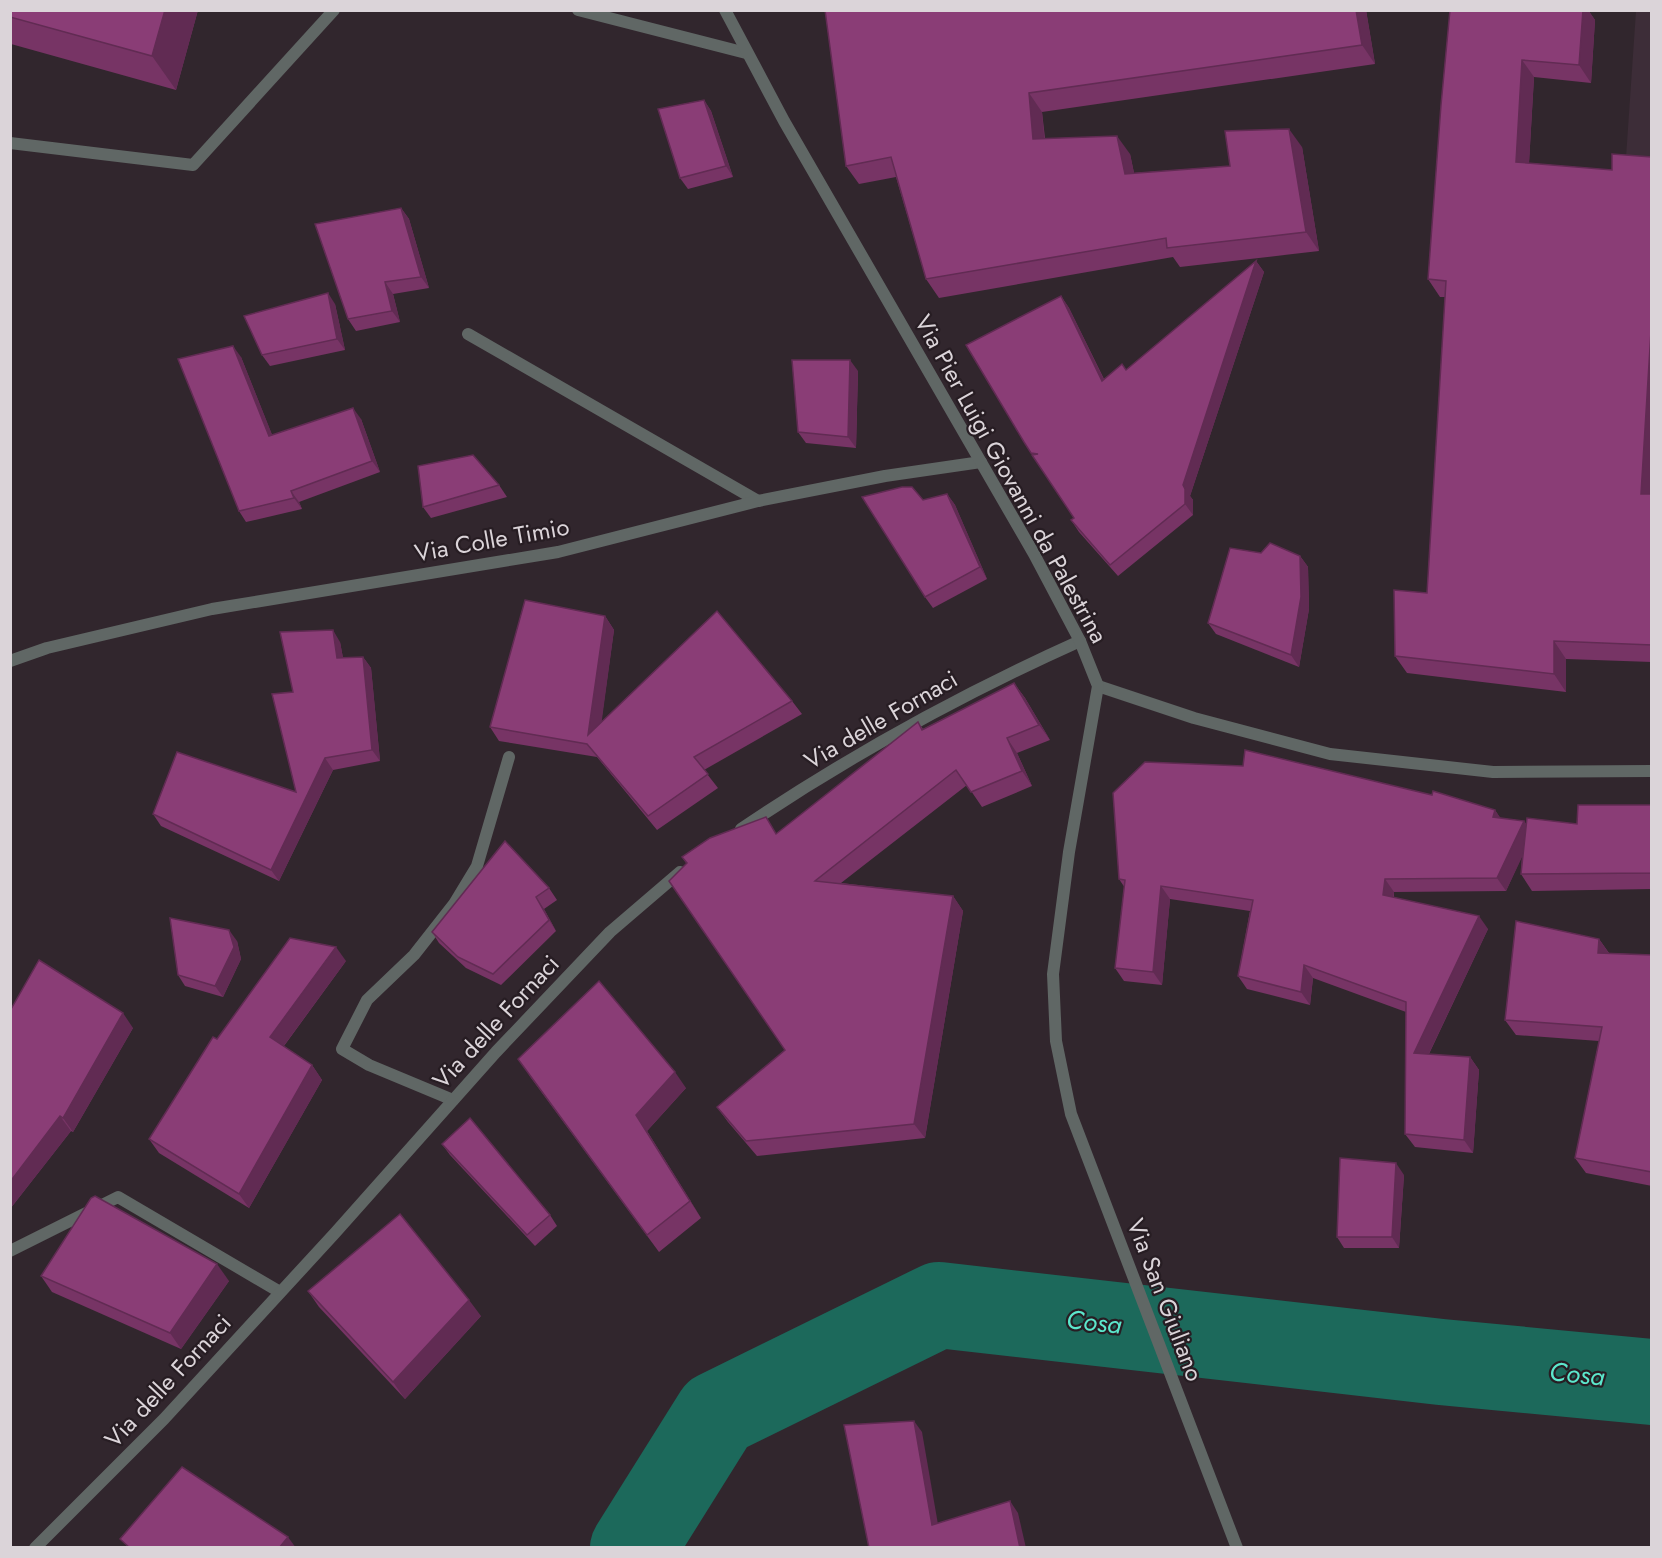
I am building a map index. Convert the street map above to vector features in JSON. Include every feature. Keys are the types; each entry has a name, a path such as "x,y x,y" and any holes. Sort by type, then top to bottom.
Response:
{"street":[{"path":"10,143 193,165 334,10"},
{"path":"579,10 746,53"},
{"name":"Via Pier Luigi Giovanni da Palestrina","path":"724,10 746,53 1034,554 1080,641 1098,686"},
{"path":"468,334 758,501"},
{"name":"Via Colle Timio","path":"10,661 47,648 212,609 558,552 758,501 885,476 981,462"},
{"name":"Via delle Fornaci","path":"734,835 790,796 882,741 1005,674 1080,641"},
{"path":"1098,686 1194,718 1330,754 1493,772 1652,771"},
{"name":"Via San Giuliano","path":"1098,686 1069,852 1053,974 1056,1041 1071,1114 1237,1548"},
{"path":"453,1100 369,1065 342,1049 367,1000 414,955 454,904 477,866 509,757"},
{"name":"Via delle Fornaci","path":"35,1548 164,1419 453,1100 610,932 687,867"},
{"path":"10,1251 118,1197 280,1292"}],"shaded area":[{"path":"1636,11 1651,11 1651,172 1625,172"}],"building":[{"path":"10,10 165,10 152,56 10,17"},
{"path":"825,10 1356,10 1362,45 1029,93 1033,139 1117,136 1125,174 1230,166 1225,131 1289,129 1306,232 1167,248 1166,238 926,279 891,157 846,166"},
{"path":"1450,10 1583,10 1579,65 1522,60 1516,162 1612,170 1612,154 1652,157 1652,315 1641,494 1652,494 1652,645 1554,641 1554,674 1395,656 1394,590 1427,593 1446,281 1428,279"},
{"path":"704,100 726,166 680,178 658,109"},
{"path":"401,208 421,277 385,282 392,311 348,319 315,224"},
{"path":"1256,261 1183,485 1185,504 1110,565 1071,520 1074,518 1032,455 1038,454 1031,453 966,345 1061,296 1102,381 1122,364 1126,370"},
{"path":"328,293 337,339 262,355 244,316"},
{"path":"233,346 269,436 353,408 372,461 291,491 294,498 239,511 178,359"},
{"path":"792,360 850,360 848,437 798,432"},
{"path":"473,455 499,485 423,507 418,466"},
{"path":"902,487 912,487 923,500 947,494 980,567 925,597 862,497"},
{"path":"1270,543 1300,556 1301,597 1291,655 1208,623 1230,548 1261,553"},
{"path":"525,600 605,616 588,735 717,611 792,701 694,757 708,774 648,816 587,744 490,727"},
{"path":"333,630 337,658 363,657 372,750 325,758 271,870 153,814 177,752 296,792 272,694 293,692 280,632"},
{"path":"1014,683 1039,725 1007,738 1022,771 971,792 956,770 815,881 953,896 914,1124 746,1141 717,1107 785,1050 669,881 687,863 682,857 710,838 766,817 776,834 918,722 922,730"},
{"path":"1245,750 1432,795 1433,791 1495,810 1493,817 1524,821 1497,878 1385,879 1383,895 1479,916 1414,1053 1470,1057 1464,1140 1405,1134 1406,1002 1304,965 1301,992 1238,976 1253,900 1161,886 1153,972 1115,968 1125,880 1119,879 1113,793 1145,762 1243,766"},
{"path":"1578,805 1652,805 1652,873 1521,874 1527,818 1577,824"},
{"path":"505,841 549,888 536,897 549,920 493,974 458,957 432,932"},
{"path":"170,918 229,930 234,947 215,986 178,975"},
{"path":"1516,921 1599,939 1598,953 1652,955 1652,1172 1575,1158 1602,1027 1505,1020"},
{"path":"290,938 336,947 270,1037 312,1065 239,1194 149,1139 213,1037 217,1039"},
{"path":"39,960 123,1013 63,1118 60,1116 10,1182 10,1011"},
{"path":"599,981 675,1072 636,1115 690,1201 647,1235 518,1059"},
{"path":"470,1118 550,1215 527,1235 442,1144"},
{"path":"1340,1158 1396,1163 1392,1237 1337,1237"},
{"path":"95,1196 217,1264 170,1333 41,1276 91,1198"},
{"path":"400,1214 469,1300 393,1382 308,1291"},
{"path":"914,1421 932,1525 1010,1501 1020,1548 869,1548 844,1425"},
{"path":"182,1467 288,1537 279,1548 130,1548 120,1539"}],"waterway":[{"name":"Cosa","path":"633,1548 717,1414 939,1305 1441,1362 1652,1382"}]}
